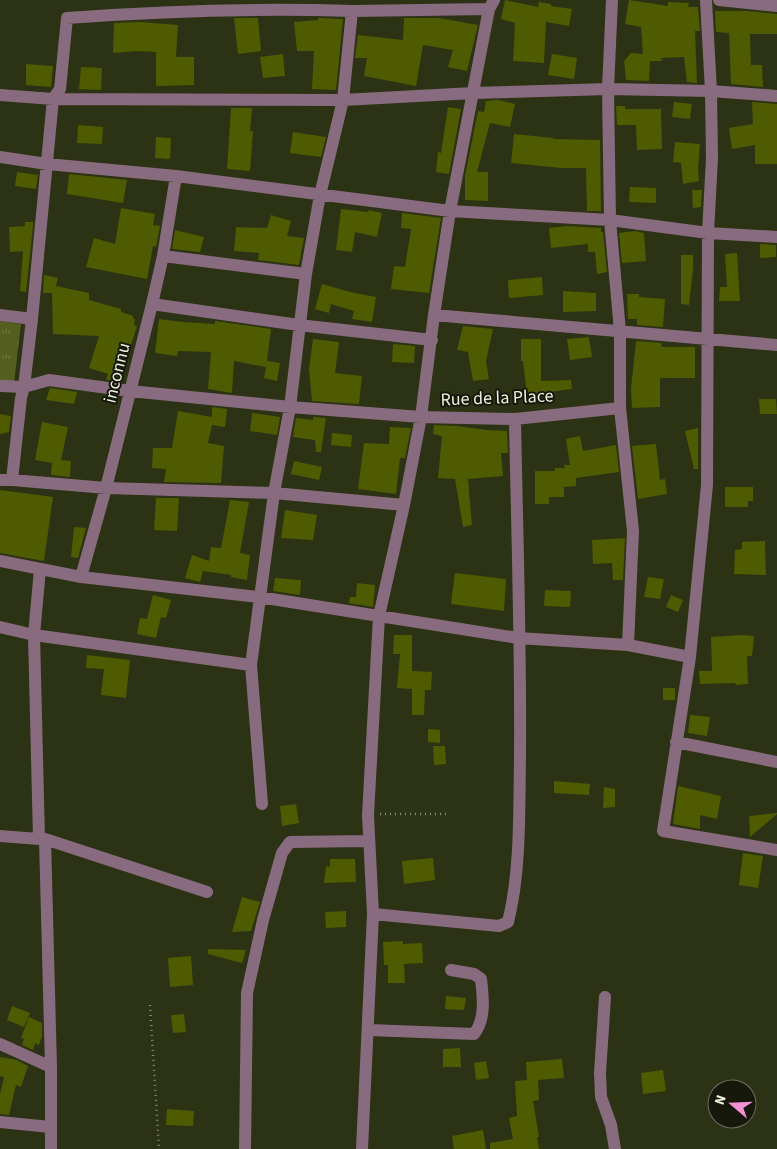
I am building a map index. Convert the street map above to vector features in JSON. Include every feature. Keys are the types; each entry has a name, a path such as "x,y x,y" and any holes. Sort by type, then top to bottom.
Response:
{"street":[{"path":"612,0 608,90 610,220 620,331 620,408 633,531 628,645"},
{"path":"706,0 711,91 712,158 708,233 707,486 690,657 663,831 777,850"},
{"path":"719,0 777,6"},
{"path":"362,1149 373,914 368,814 379,616 404,505 421,417 450,211 492,4 419,5 352,11 313,5 153,6 67,18 62,73 57,94 47,164 24,387 6,480 106,488 274,493 404,505"},
{"path":"262,804 251,666 274,493 290,407 306,274 320,195 343,100 352,11"},
{"path":"0,95 57,94 343,100 473,93 608,90 711,91 777,96"},
{"path":"0,157 47,164 176,176 450,211 610,220 708,233 777,237"},
{"name":"inconnu","path":"81,577 106,488 152,304 163,256 176,176"},
{"path":"163,256 306,274"},
{"path":"152,304 299,325 432,340"},
{"path":"0,315 32,319"},
{"path":"434,316 777,345"},
{"name":"Rue de la Place","path":"0,386 24,387 49,380 130,391 290,407 421,417 515,419 620,408"},
{"path":"373,914 499,926 508,922 511,910 518,841 520,685 515,419"},
{"path":"0,561 81,577 259,597 518,638 628,645 690,657"},
{"path":"40,569 34,634 51,1067 51,1149"},
{"path":"0,627 34,634 251,666"},
{"path":"676,742 777,762"},
{"path":"0,836 42,839 207,892"},
{"path":"245,1149 247,993 263,920 282,853 290,842 368,840"},
{"path":"369,1030 474,1034 480,1026 483,1012 481,979 474,974 451,970"},
{"path":"605,997 600,1073 601,1098 611,1125 615,1149"},
{"path":"0,1044 51,1067"},
{"path":"0,1122 50,1127"}],"path":[{"path":"368,814 446,814"},
{"path":"150,1005 159,1149"}],"green space":[{"path":"0,321 21,324 14,383 0,381"}],"building":[{"path":"505,0 538,7 539,2 572,9 569,26 546,22 544,63 513,61 515,23 501,19"},
{"path":"629,0 668,6 668,2 689,3 688,7 698,7 700,31 695,31 697,83 687,82 684,57 661,58 662,61 650,61 649,81 626,80 624,61 631,53 643,54 641,27 625,24"},
{"path":"715,11 747,11 777,14 777,34 750,34 751,69 751,65 762,65 763,87 731,84 729,33 716,32"},
{"path":"234,18 258,18 261,51 238,54"},
{"path":"318,18 343,19 336,90 312,89 314,51 297,51 294,22 318,20"},
{"path":"404,18 439,18 478,25 467,71 448,67 453,50 423,45 416,86 364,76 367,58 355,58 358,35 403,40"},
{"path":"140,22 178,25 176,57 194,57 194,85 156,86 156,52 113,53 114,23"},
{"path":"283,54 285,76 263,78 260,57"},
{"path":"552,54 577,58 574,79 548,75"},
{"path":"26,64 53,66 51,87 26,85"},
{"path":"81,67 102,68 101,90 79,89"},
{"path":"498,100 515,104 510,127 490,123 477,172 488,172 488,201 465,200 465,176 478,111 484,112 486,101"},
{"path":"674,102 692,104 690,119 672,117"},
{"path":"752,102 777,104 777,164 755,164 755,145 732,149 729,128 753,124"},
{"path":"616,106 625,106 625,109 661,109 662,149 637,150 636,125 617,125"},
{"path":"448,107 461,109 449,174 436,172 438,152 441,153"},
{"path":"231,108 252,108 250,131 253,131 250,171 227,169"},
{"path":"78,125 103,127 102,144 77,143"},
{"path":"293,132 326,137 321,157 290,153"},
{"path":"514,134 553,139 600,140 601,211 587,211 586,168 561,168 511,163"},
{"path":"156,137 171,138 170,159 155,158"},
{"path":"675,142 700,144 699,181 683,184 681,163 673,162"},
{"path":"17,172 38,175 36,189 15,186"},
{"path":"69,174 127,180 123,203 67,194"},
{"path":"630,187 656,188 656,203 629,202"},
{"path":"692,190 702,190 701,207 693,208"},
{"path":"121,208 155,214 153,225 160,226 156,247 153,246 147,279 86,267 94,238 115,244"},
{"path":"341,209 368,212 369,210 382,213 377,237 355,232 352,252 336,250"},
{"path":"402,213 441,218 429,293 391,289 394,266 405,267 411,229 401,228"},
{"path":"271,215 291,221 287,236 304,238 299,265 258,260 259,253 234,251 236,227 267,228"},
{"path":"25,222 33,222 26,292 20,291 23,251 10,252 9,227 25,226"},
{"path":"567,226 601,228 607,272 597,274 595,252 588,252 588,244 551,248 549,228"},
{"path":"175,230 204,237 200,252 172,249"},
{"path":"635,231 644,233 646,261 622,263 619,233"},
{"path":"760,244 776,245 776,257 760,258"},
{"path":"737,253 740,301 719,301 720,287 727,287 725,254"},
{"path":"681,255 693,255 689,305 681,304"},
{"path":"44,275 58,278 56,286 89,293 89,300 121,309 121,312 133,316 135,319 134,325 137,326 120,381 106,380 108,374 89,368 99,336 53,334 52,293 43,293"},
{"path":"542,277 543,295 509,298 508,280"},
{"path":"322,284 376,297 372,322 352,319 354,311 331,304 329,313 315,309"},
{"path":"563,291 596,293 596,311 563,312"},
{"path":"627,294 639,294 639,297 665,299 663,327 637,325 637,319 628,319"},
{"path":"159,319 215,324 215,321 271,329 267,361 280,363 277,381 264,378 266,367 234,361 232,393 208,389 211,352 178,351 177,356 155,353"},
{"path":"463,326 493,329 486,361 489,379 473,381 468,352 457,350"},
{"path":"589,337 592,357 570,360 567,339"},
{"path":"313,339 339,342 335,373 362,376 359,404 312,401 309,369"},
{"path":"521,339 541,339 541,381 571,380 572,389 527,395 523,361 521,361"},
{"path":"636,341 661,343 662,347 695,347 695,378 660,378 660,407 632,408 631,389"},
{"path":"393,344 415,346 414,363 392,362"},
{"path":"50,388 77,392 74,404 46,400"},
{"path":"759,399 776,399 777,414 760,414"},
{"path":"212,407 227,409 225,427 212,425 208,443 224,446 221,483 164,482 166,469 152,468 153,448 172,448 178,411 212,417"},
{"path":"252,413 280,417 277,435 250,431"},
{"path":"0,414 11,416 9,432 0,434"},
{"path":"313,417 326,418 321,452 316,452 315,440 293,437 296,418 313,420"},
{"path":"42,422 68,427 61,460 71,461 70,477 51,475 52,463 35,460"},
{"path":"434,425 507,431 508,453 501,453 503,476 468,479 472,525 463,527 455,479 438,478 442,436 433,434"},
{"path":"390,427 411,428 405,458 400,458 396,494 358,489 364,443 389,444"},
{"path":"698,428 698,469 694,469 685,431"},
{"path":"332,433 352,435 351,447 331,445"},
{"path":"580,436 583,451 616,445 619,472 576,478 576,486 564,487 564,497 549,497 549,504 535,504 535,471 555,471 555,468 565,468 564,465 570,465 566,439"},
{"path":"656,444 660,480 665,479 667,494 638,499 632,446"},
{"path":"294,461 322,467 319,480 291,474"},
{"path":"725,487 753,487 753,501 748,501 748,507 725,507"},
{"path":"0,490 53,497 44,561 0,553"},
{"path":"156,498 179,498 177,531 154,530"},
{"path":"230,500 249,502 240,553 250,555 247,580 231,577 231,575 203,571 200,582 185,578 192,555 209,561 211,547 221,548"},
{"path":"285,510 317,515 313,540 281,538"},
{"path":"74,527 86,528 78,558 71,557"},
{"path":"625,538 623,580 613,580 612,563 593,564 592,540"},
{"path":"765,541 766,575 734,574 735,550 742,549 742,542"},
{"path":"455,573 506,579 504,611 451,604"},
{"path":"648,577 664,579 660,599 644,597"},
{"path":"275,578 301,580 300,595 273,591"},
{"path":"357,583 375,585 373,607 349,603 350,597 356,597"},
{"path":"545,590 571,591 570,607 544,606"},
{"path":"153,595 171,600 166,618 161,617 156,638 137,634 140,618 147,619"},
{"path":"671,595 683,600 678,612 666,607"},
{"path":"394,635 412,635 412,671 432,672 431,690 425,690 424,715 412,715 412,689 397,688 400,654 393,654"},
{"path":"754,636 752,656 747,656 748,684 700,684 699,671 712,671 711,637"},
{"path":"87,655 130,660 126,698 101,695 104,669 86,668"},
{"path":"663,688 675,688 675,700 663,700"},
{"path":"690,715 710,717 707,736 688,733"},
{"path":"428,729 440,730 440,743 428,742"},
{"path":"433,746 445,746 446,764 434,765"},
{"path":"554,781 590,784 589,795 554,793"},
{"path":"678,786 721,796 717,819 700,815 700,829 673,824"},
{"path":"604,787 615,789 615,807 603,808"},
{"path":"296,804 299,823 282,826 280,806"},
{"path":"777,814 750,837 749,816"},
{"path":"743,853 763,856 758,888 739,885"},
{"path":"433,858 435,880 404,884 402,861"},
{"path":"330,859 355,859 356,882 324,883 326,866 330,867"},
{"path":"242,897 260,902 251,931 232,932"},
{"path":"346,911 346,927 326,928 325,912"},
{"path":"403,941 403,944 422,943 423,963 404,964 405,983 388,983 388,965 384,965 383,942"},
{"path":"208,949 246,950 242,963 208,954"},
{"path":"191,956 193,985 170,987 168,958"},
{"path":"446,996 466,998 464,1010 445,1009"},
{"path":"12,1006 30,1013 24,1027 7,1020"},
{"path":"184,1014 186,1032 173,1033 171,1015"},
{"path":"29,1017 42,1023 42,1036 39,1045 35,1043 33,1050 22,1045 24,1039 21,1038"},
{"path":"460,1048 461,1067 443,1067 443,1049"},
{"path":"0,1057 17,1060 28,1066 21,1087 16,1085 9,1115 0,1114 0,1094 4,1077 0,1076"},
{"path":"562,1059 564,1078 538,1080 539,1100 533,1101 539,1149 490,1149 490,1143 513,1139 509,1118 517,1116 515,1081 527,1080 526,1062"},
{"path":"486,1061 489,1078 476,1080 474,1063"},
{"path":"663,1070 666,1091 643,1094 641,1073"},
{"path":"167,1109 194,1111 193,1126 166,1125"},
{"path":"483,1130 486,1149 454,1149 452,1136"}]}
